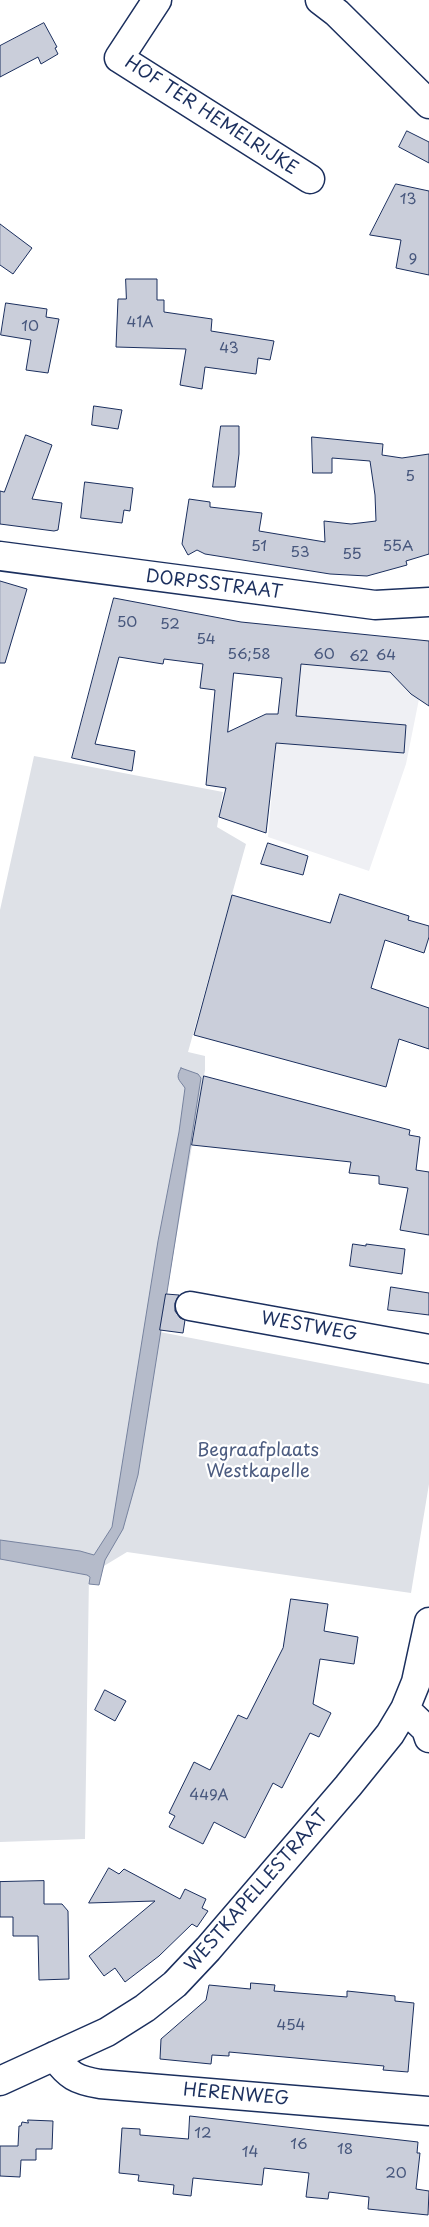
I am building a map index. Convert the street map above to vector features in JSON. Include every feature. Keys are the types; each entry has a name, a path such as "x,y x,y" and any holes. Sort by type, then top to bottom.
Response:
{"street":[{"name":"HOF TER HEMELRIJKE","path":"157,0 119,58 310,179"},
{"path":"320,0 337,13 429,104"},
{"name":"DORPSSTRAAT","path":"0,556 375,605 429,602"},
{"name":"WESTWEG","path":"190,1306 429,1348"},
{"name":"WESTKAPELLESTRAAT","path":"0,2081 106,2032 145,2008 175,1984 208,1949 348,1786 390,1734 405,1709 416,1682 429,1622"},
{"path":"405,1709 426,1729 429,1738"},
{"name":"HERENWEG","path":"54,2056 66,2072 78,2080 100,2084 429,2111"}],"shaded area":[{"path":"285,643 365,647 411,694 419,699 406,764 369,871 268,837"}],"green space":[{"name":"Begraafplaats Westkapelle","path":"34,756 223,792 217,827 246,844 188,1052 205,1056 205,1070 160,1332 429,1384 429,1484 411,1593 127,1552 89,1575 85,1839 0,1842 0,910"}],"water":[{"path":"181,1068 198,1074 201,1078 138,1475 123,1529 105,1560 99,1585 89,1584 90,1577 87,1575 0,1559 0,1540 80,1551 94,1555 112,1527 158,1241 179,1132 185,1088 178,1077"}],"building":[{"path":"44,23 57,47 55,48 58,54 41,64 38,57 0,77 0,46"},
{"path":"407,131 429,142 429,163 399,147"},
{"path":"396,184 429,191 429,275 396,268 401,240 370,235"},
{"path":"0,224 32,248 13,274 0,265"},
{"path":"126,279 157,279 157,300 164,300 164,312 212,319 211,331 274,341 270,360 258,358 256,374 205,367 202,389 180,385 186,349 116,347 118,299 126,299"},
{"path":"6,303 47,309 46,317 59,319 48,373 26,370 31,340 1,335"},
{"path":"94,406 122,410 118,429 92,425"},
{"path":"221,426 239,426 239,454 235,487 213,487"},
{"path":"26,435 52,445 32,499 62,503 58,530 0,524 0,491 4,492"},
{"path":"312,437 383,444 382,455 402,458 429,454 429,554 406,561 407,565 367,576 330,574 205,554 197,550 188,555 182,544 189,499 210,502 210,507 262,513 259,531 325,542 324,521 351,524 376,521 375,495 370,461 332,458 332,473 313,473"},
{"path":"85,482 133,488 130,511 124,510 122,523 81,518"},
{"path":"0,581 27,589 5,663 0,663"},
{"path":"114,598 241,622 429,641 429,706 411,694 390,672 301,664 296,716 406,725 404,753 276,743 266,833 219,817 226,788 206,785 215,690 200,688 203,664 164,659 163,664 119,657 95,744 135,751 132,771 72,758","holes":["234,673 282,678 278,714 266,714 228,732"]},
{"path":"268,843 308,856 303,875 261,864"},
{"path":"340,894 409,916 408,920 429,926 429,937 424,953 385,940 371,988 429,1008 429,1049 399,1039 386,1087 194,1035 232,895 330,923"},
{"path":"204,1076 410,1130 409,1135 420,1137 416,1170 429,1172 429,1235 400,1230 408,1188 379,1184 379,1176 349,1173 351,1162 192,1145"},
{"path":"353,1244 405,1249 402,1274 350,1266"},
{"path":"391,1287 429,1293 429,1315 388,1310"},
{"path":"166,1294 179,1295 175,1303 175,1311 180,1318 185,1320 183,1333 160,1330"},
{"path":"291,1599 328,1604 324,1631 358,1637 354,1664 320,1659 313,1704 331,1713 319,1737 310,1733 282,1788 273,1783 245,1838 214,1822 203,1844 169,1827 175,1816 169,1813 194,1762 210,1770 238,1715 247,1719 283,1648"},
{"path":"105,1690 126,1701 115,1721 95,1710"},
{"path":"109,1868 119,1874 124,1869 180,1899 185,1889 206,1899 202,1908 208,1911 197,1927 192,1924 159,1956 125,1982 115,1968 104,1976 89,1956 155,1901 89,1903"},
{"path":"44,1881 44,1904 62,1904 68,1911 69,1979 39,1980 38,1936 13,1936 13,1917 0,1917 0,1882"},
{"path":"251,1983 275,1985 274,1991 347,1997 347,1991 395,1996 395,2001 414,2003 408,2072 383,2070 384,2066 229,2052 229,2056 212,2055 211,2064 160,2059 161,2039 206,2000 209,1985 250,1989"},
{"path":"190,2116 418,2142 417,2153 420,2153 416,2189 429,2191 428,2215 368,2209 369,2197 329,2192 328,2199 306,2197 309,2173 264,2168 262,2185 193,2178 191,2196 173,2194 174,2185 138,2181 139,2175 119,2173 122,2128 140,2129 140,2135 188,2139"},
{"path":"28,2120 53,2121 52,2149 36,2149 36,2160 21,2160 20,2177 0,2176 0,2146 18,2146 19,2126 21,2126 22,2122 28,2123"}]}
